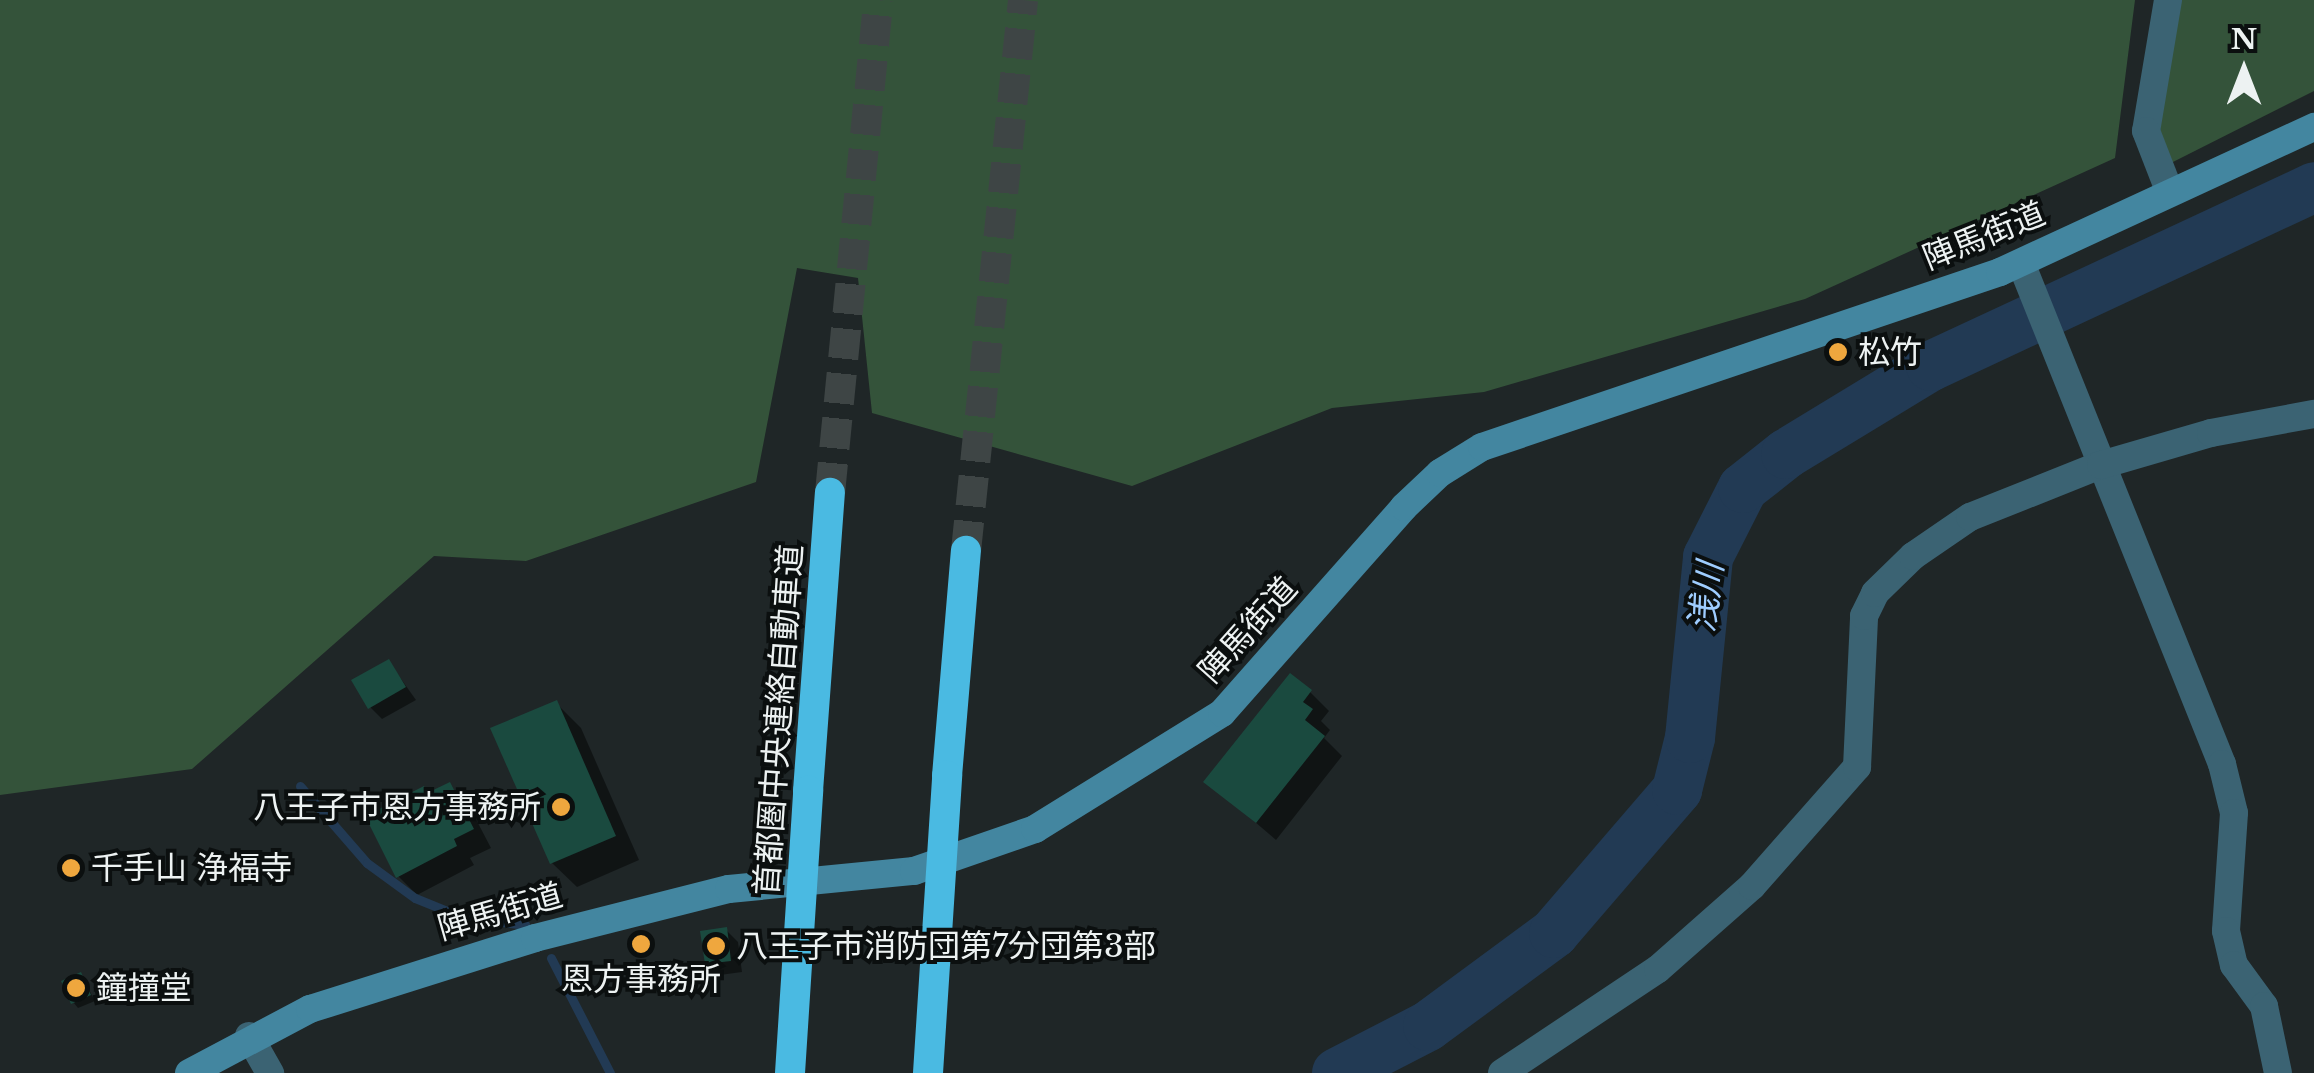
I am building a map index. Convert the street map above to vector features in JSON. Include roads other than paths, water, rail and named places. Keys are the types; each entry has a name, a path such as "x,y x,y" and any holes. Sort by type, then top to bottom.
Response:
{"highway":[{"name":"首都圏中央連絡自動車道","path":"790,1073 830,492"},
{"path":"928,1073 966,551"}],"main road":[{"name":"陣馬街道","path":"188,1073 249,1036 360,990 657,903 729,889 914,871 1035,829 1222,713 1404,508 1440,472 1482,447 2025,271 2170,193 2314,128"}],"street":[{"path":"2168,0 2146,131 2170,193"},
{"path":"2025,271 2055,336 2101,465 2222,764 2234,813 2226,931 2234,964 2269,1021 2278,1073"},
{"path":"1502,1073 1658,969 1752,886 1857,767 1858,652 1864,616 1891,575 1970,517 2101,465 2211,432 2314,414"},
{"path":"249,1036 270,1073"}],"waterway":[{"name":"浅川","path":"1337,1073 1428,1026 1554,933 1677,790 1690,738 1708,557 1743,488 1786,454 1931,366 2314,187"},
{"path":"300,786 367,863 415,898 462,917 525,925"},
{"path":"551,958 610,1073"}],"tunnel":[{"path":"830,493 878,0"},
{"path":"966,551 1023,0"}],"place":[{"name":"松竹","path":"1838,352"},
{"name":"八王子市恩方事務所","path":"561,807"},
{"name":"千手山 浄福寺","path":"71,868"},
{"name":"恩方事務所","path":"641,944"},
{"name":"八王子市消防団第7分団第3部","path":"716,946"},
{"name":"鐘撞堂","path":"76,988"}]}
